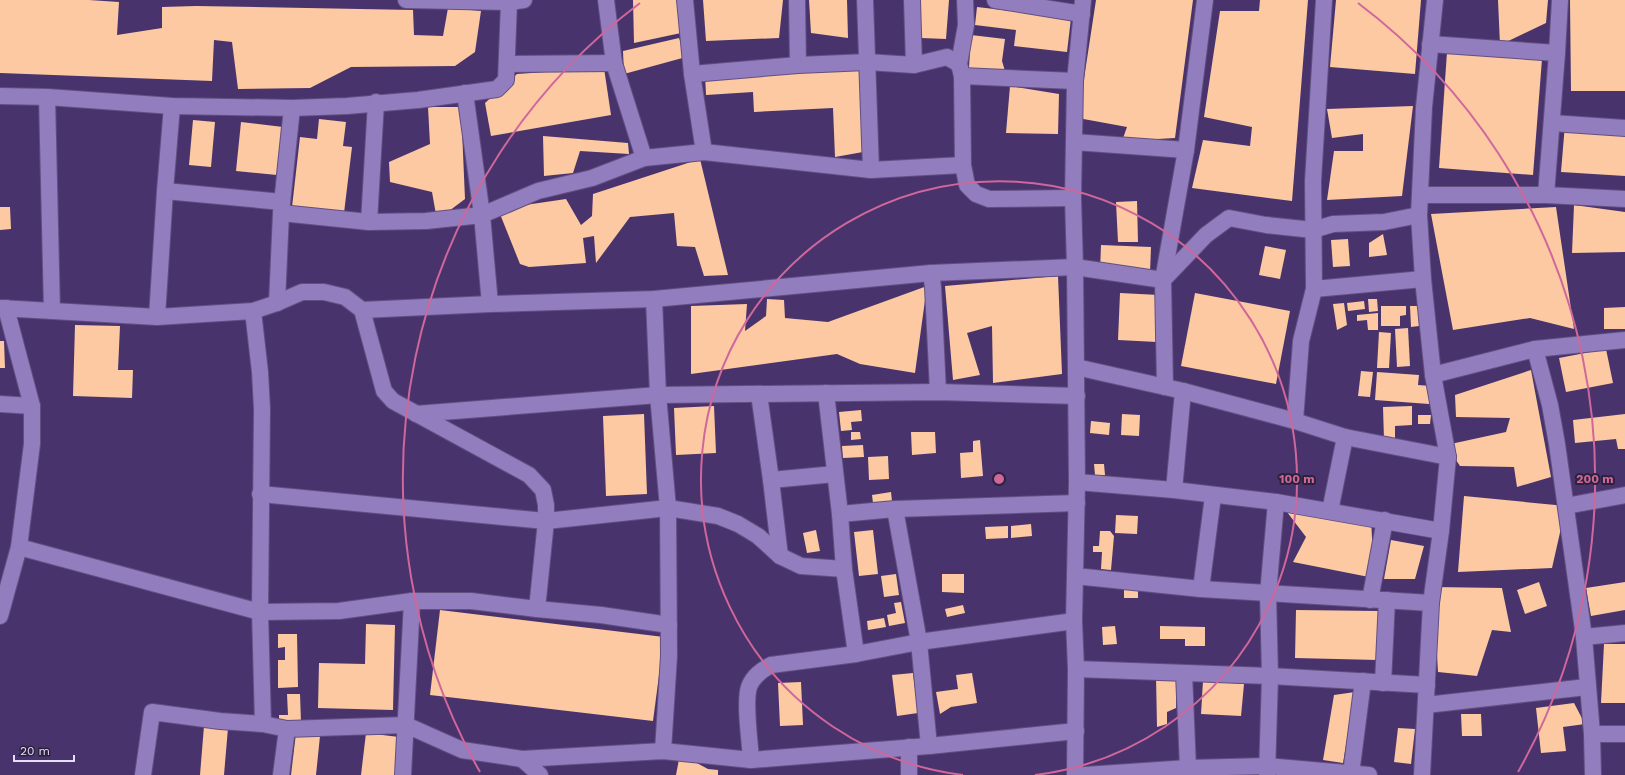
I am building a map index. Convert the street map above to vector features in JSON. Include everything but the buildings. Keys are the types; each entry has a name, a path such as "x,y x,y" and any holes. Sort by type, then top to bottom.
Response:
{"street":[{"path":"0,96 47,97 172,106 292,108 347,106 376,102 418,100 497,89 506,80 516,1 406,0"},
{"path":"606,0 614,63 644,158"},
{"path":"685,0 692,74 704,152"},
{"path":"798,0 798,65"},
{"path":"865,0 871,170"},
{"path":"912,0 914,65"},
{"path":"965,0 966,25 960,70 963,165 967,185 976,194 989,199 1072,198"},
{"path":"995,0 1082,7 1075,81 1072,198 1075,267 1077,396 1077,503 1074,621 1076,669 1075,775"},
{"path":"1165,387 1163,280 1186,150 1205,0"},
{"path":"1295,421 1301,341 1314,289 1313,181 1324,0"},
{"path":"1422,775 1431,603 1448,457 1433,375 1423,279 1420,215 1424,106 1435,0"},
{"path":"1546,195 1560,0"},
{"path":"1430,44 1557,53"},
{"path":"692,74 798,65 867,62 914,65 947,57 960,70 1075,81"},
{"path":"507,64 614,63"},
{"path":"465,93 482,215 490,304"},
{"path":"47,97 52,311"},
{"path":"369,222 376,102"},
{"path":"157,317 172,106"},
{"path":"277,303 282,207 292,108"},
{"path":"1552,123 1625,128"},
{"path":"1074,142 1186,150"},
{"path":"165,191 282,207 369,222 426,221 482,215 538,191 592,178 644,158 704,152 871,170 963,165"},
{"path":"1421,195 1546,195 1625,199"},
{"path":"1163,280 1206,235 1229,218 1266,225 1313,230 1333,224 1384,222 1420,215"},
{"path":"362,310 654,299 931,273 1075,267 1163,280"},
{"path":"931,273 938,392"},
{"path":"1314,289 1423,279"},
{"path":"0,616 18,547 32,444 32,406 3,308 157,317 253,311 277,303 302,292 324,292 345,297 362,310 384,391 393,401 529,475 543,490 546,505 546,521 536,609"},
{"path":"654,299 658,395 668,508 669,625 663,751"},
{"path":"253,311 260,372 261,402 260,612 263,724"},
{"path":"1433,375 1535,349 1625,340"},
{"path":"1535,349 1550,405 1557,444 1584,637 1592,734 1593,775"},
{"path":"1076,367 1183,391 1295,421 1345,437 1448,457"},
{"path":"1174,490 1183,391"},
{"path":"416,414 658,395 938,392 1077,396"},
{"path":"826,393 840,514 844,569 856,654"},
{"path":"759,394 780,556"},
{"path":"0,404 32,406"},
{"path":"1330,511 1345,437"},
{"path":"771,480 835,474"},
{"path":"1077,482 1174,490 1213,496 1276,502 1440,531"},
{"path":"260,494 546,521 668,508 718,516 738,524 758,536 780,556 800,566 844,569"},
{"path":"1566,506 1625,495"},
{"path":"1201,589 1213,496"},
{"path":"1267,770 1270,676 1268,594 1276,502"},
{"path":"840,514 895,509 1077,503"},
{"path":"895,509 919,642 929,746"},
{"path":"1370,600 1384,520"},
{"path":"18,547 260,612 339,611 412,601 471,600 536,609 601,615 669,625"},
{"path":"1075,576 1201,589 1431,603"},
{"path":"1383,683 1387,600"},
{"path":"403,775 412,601"},
{"path":"751,760 747,711 749,687 759,672 771,665 856,654 919,642 1074,621"},
{"path":"1584,637 1625,633"},
{"path":"1076,669 1270,676 1427,685"},
{"path":"1184,673 1188,768"},
{"path":"1351,774 1363,681"},
{"path":"1426,705 1588,687"},
{"path":"143,775 152,712 220,721 263,724 287,729 406,725 462,750 522,759 663,751 751,760 929,746 1076,731"},
{"path":"280,775 287,729"},
{"path":"1592,734 1625,734"},
{"path":"908,747 909,775"},
{"path":"522,759 526,775"},
{"path":"522,759 540,775"},
{"path":"1085,775 1188,768 1369,775"}]}
